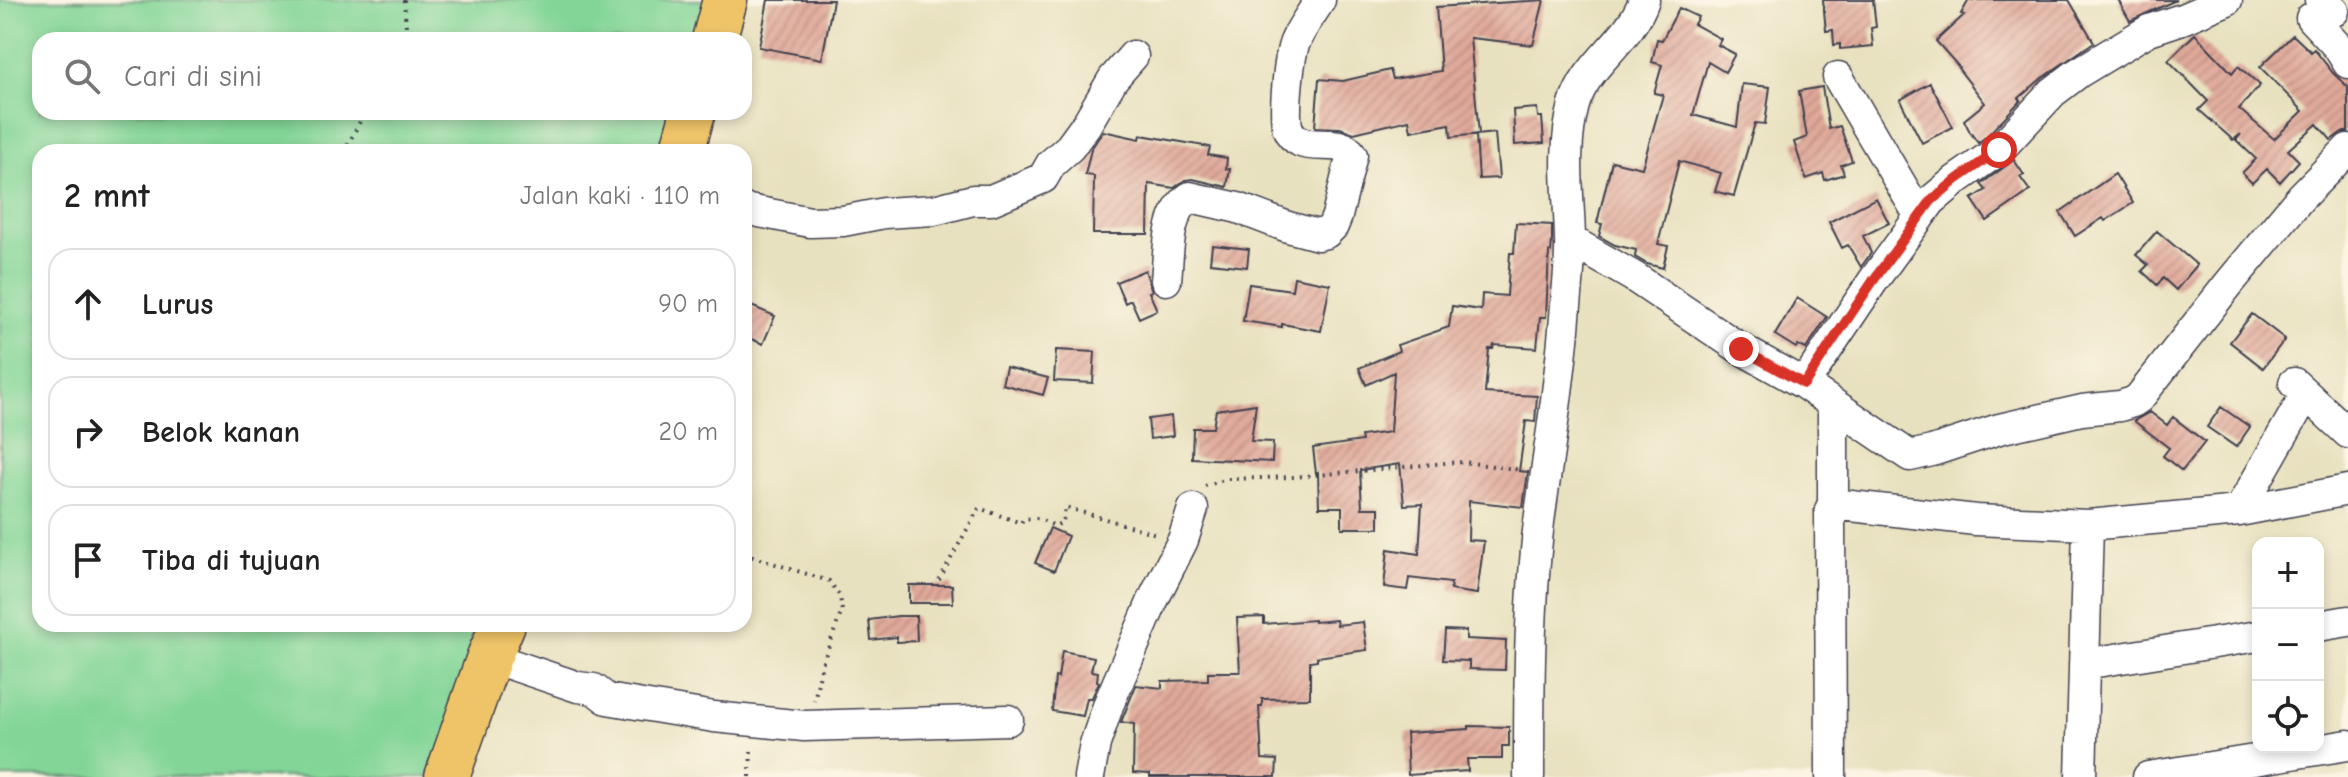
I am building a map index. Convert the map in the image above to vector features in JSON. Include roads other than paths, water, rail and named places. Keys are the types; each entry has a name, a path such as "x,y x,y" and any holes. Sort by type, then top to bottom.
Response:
{"highway":[{"path":"716,32 725,0"},
{"path":"684,144 691,120"},
{"path":"447,777 496,640"}],"street":[{"path":"1166,280 1175,216 1180,203 1190,197 1238,208 1318,235 1326,233 1333,226 1349,170 1351,151 1345,147 1302,142 1291,134 1286,119 1293,47 1320,0"},
{"path":"1529,777 1529,649 1539,522 1565,322 1570,240 1569,138 1575,102 1587,78 1630,28 1644,0"},
{"path":"1804,384 1931,201 1999,150 2053,92 2078,73 2149,30 2227,0"},
{"path":"2320,0 2334,11 2311,18 2338,47 2348,63"},
{"path":"752,211 810,222 843,221 884,213 934,210 973,200 991,200 1043,178 1051,164 1070,147 1113,79 1133,56"},
{"path":"1838,77 1919,215"},
{"path":"1570,240 1634,277 1741,349 1804,384 1910,456 1999,429 2133,402 2139,398 2301,197 2348,149"},
{"path":"2239,511 2300,388 2348,433"},
{"path":"1831,777 1830,510 1833,504 1833,404"},
{"path":"1833,504 1976,520 2088,525 2239,511 2348,490"},
{"path":"1089,777 1095,744 1109,703 1154,598 1183,540 1193,509"},
{"path":"2081,777 2088,525"},
{"path":"2324,625 2348,621"},
{"path":"2084,664 2252,637"},
{"path":"496,640 578,687 594,689 607,699 714,717 804,726 1008,720"},
{"path":"2148,777 2348,745"}]}
